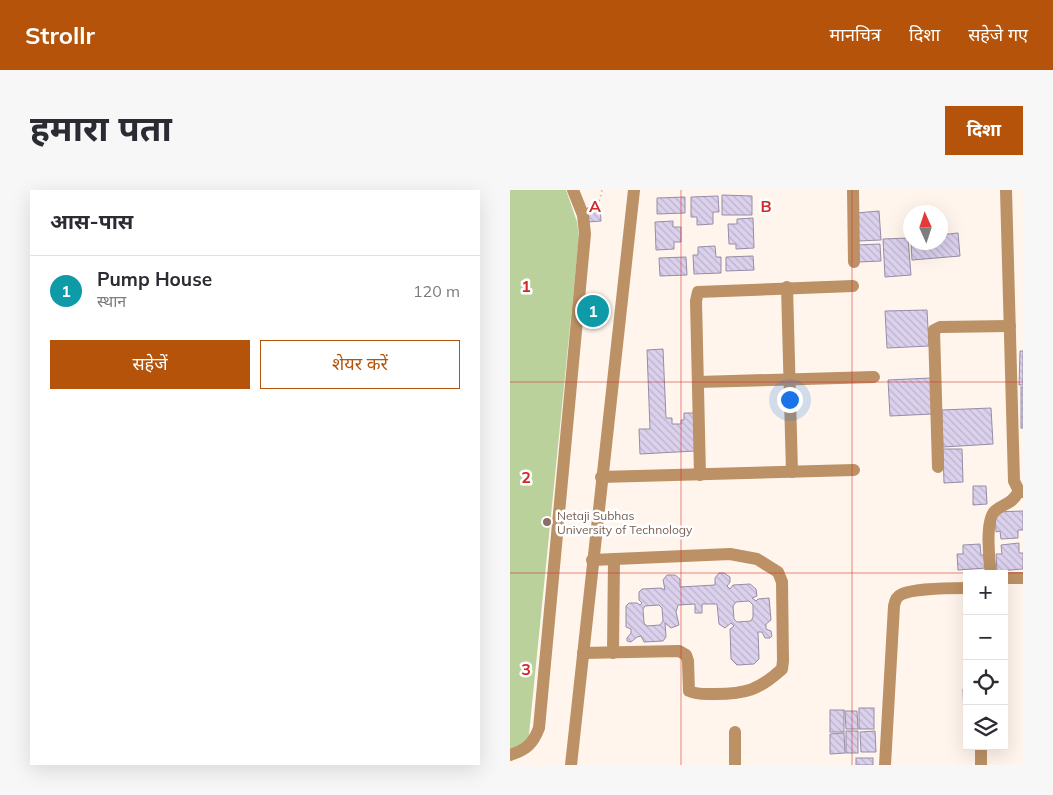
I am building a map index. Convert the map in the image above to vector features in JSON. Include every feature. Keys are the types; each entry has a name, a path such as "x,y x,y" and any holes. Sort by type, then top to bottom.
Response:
{"street":[{"path":"510,755 521,752 533,743 539,728 585,234 581,207 573,190"},
{"path":"571,765 601,477 634,190"},
{"path":"853,190 854,262"},
{"path":"991,570 989,522 994,511 1012,502 1021,492 1014,481 1006,190"},
{"path":"700,474 696,301 698,292 853,286"},
{"path":"787,288 792,472"},
{"path":"938,467 934,330 940,328 1010,326"},
{"path":"698,382 874,378"},
{"path":"601,477 854,470"},
{"path":"582,653 679,652 686,655 688,661 689,691 701,694 739,694 750,692 782,669 783,660 782,582 778,572 757,559 730,554 592,560"},
{"path":"613,653 614,559"},
{"path":"1008,578 1023,578"},
{"path":"886,765 893,615 896,598 903,593 963,588"},
{"path":"735,732 736,765"},
{"path":"981,750 981,765"}],"path":[{"path":"581,207 600,200 602,190"}],"green space":[{"path":"510,190 566,190 577,222 579,237 528,744 510,750"}],"building":[{"path":"722,195 752,196 752,215 722,215"},
{"path":"718,196 719,212 713,212 713,224 697,225 697,217 691,217 691,197"},
{"path":"685,197 685,213 657,214 657,198"},
{"path":"600,207 601,221 588,222 587,208"},
{"path":"879,211 881,240 858,241 856,213"},
{"path":"753,218 754,248 736,249 736,244 729,244 728,224 737,224 737,219"},
{"path":"673,221 673,227 681,227 681,242 674,242 674,249 656,250 655,222"},
{"path":"958,233 960,256 912,260 911,250 948,250 948,234"},
{"path":"903,238 903,250 909,250 911,275 885,277 883,239"},
{"path":"880,244 881,261 858,262 857,245"},
{"path":"715,246 716,257 721,257 721,273 694,274 693,255 698,255 698,247"},
{"path":"753,256 754,270 726,271 726,257"},
{"path":"686,257 687,275 660,276 659,258"},
{"path":"588,301 599,302 597,321 586,320"},
{"path":"927,310 929,346 887,348 885,311"},
{"path":"663,349 666,418 672,418 672,424 681,424 681,420 684,420 684,413 694,413 695,451 640,454 639,429 650,429 647,350"},
{"path":"1020,351 1023,351 1023,385 1019,385"},
{"path":"931,378 933,414 890,416 888,380"},
{"path":"1021,387 1023,387 1023,428 1021,428"},
{"path":"991,408 993,444 943,447 942,410"},
{"path":"943,449 962,449 963,482 944,483"},
{"path":"973,486 986,486 987,504 973,505"},
{"path":"1023,511 1023,530 1018,530 1018,538 1001,539 1000,531 996,532 995,512"},
{"path":"1019,543 1019,553 1023,553 1023,569 997,570 996,554 1002,554 1001,545"},
{"path":"980,544 981,555 985,555 986,568 958,570 957,554 963,554 963,545"},
{"path":"719,573 724,573 730,577 730,582 727,586 730,589 733,585 750,584 756,589 757,596 752,598 756,601 769,598 771,620 766,624 766,629 771,631 772,636 765,638 762,632 758,632 759,659 754,664 737,665 731,659 730,629 734,626 731,623 725,628 719,624 717,604 702,604 702,613 695,613 695,604 678,605 676,612 679,625 671,628 665,623 666,637 663,641 644,642 641,636 631,642 627,641 631,629 626,627 626,606 629,603 640,605 642,603 639,600 639,592 642,589 661,588 665,590 663,580 667,575 675,575 680,579 680,587 715,585 715,578","holes":["749,601 753,605 751,621 737,622 734,619 733,606 736,602","659,605 662,608 663,621 660,625 647,626 644,623 643,609 645,606"]},
{"path":"859,708 874,708 874,729 859,729"},
{"path":"830,710 844,710 844,732 830,732"},
{"path":"845,711 857,711 858,729 846,729"},
{"path":"846,731 858,731 858,753 846,753"},
{"path":"875,731 876,752 861,752 860,732"},
{"path":"844,733 845,753 830,754 830,734"},
{"path":"856,758 873,758 873,765 856,765"}],"place":[{"name":"Pump House","path":"593,311"},
{"name":"Netaji Subhas University of Technology","path":"547,522"}]}
